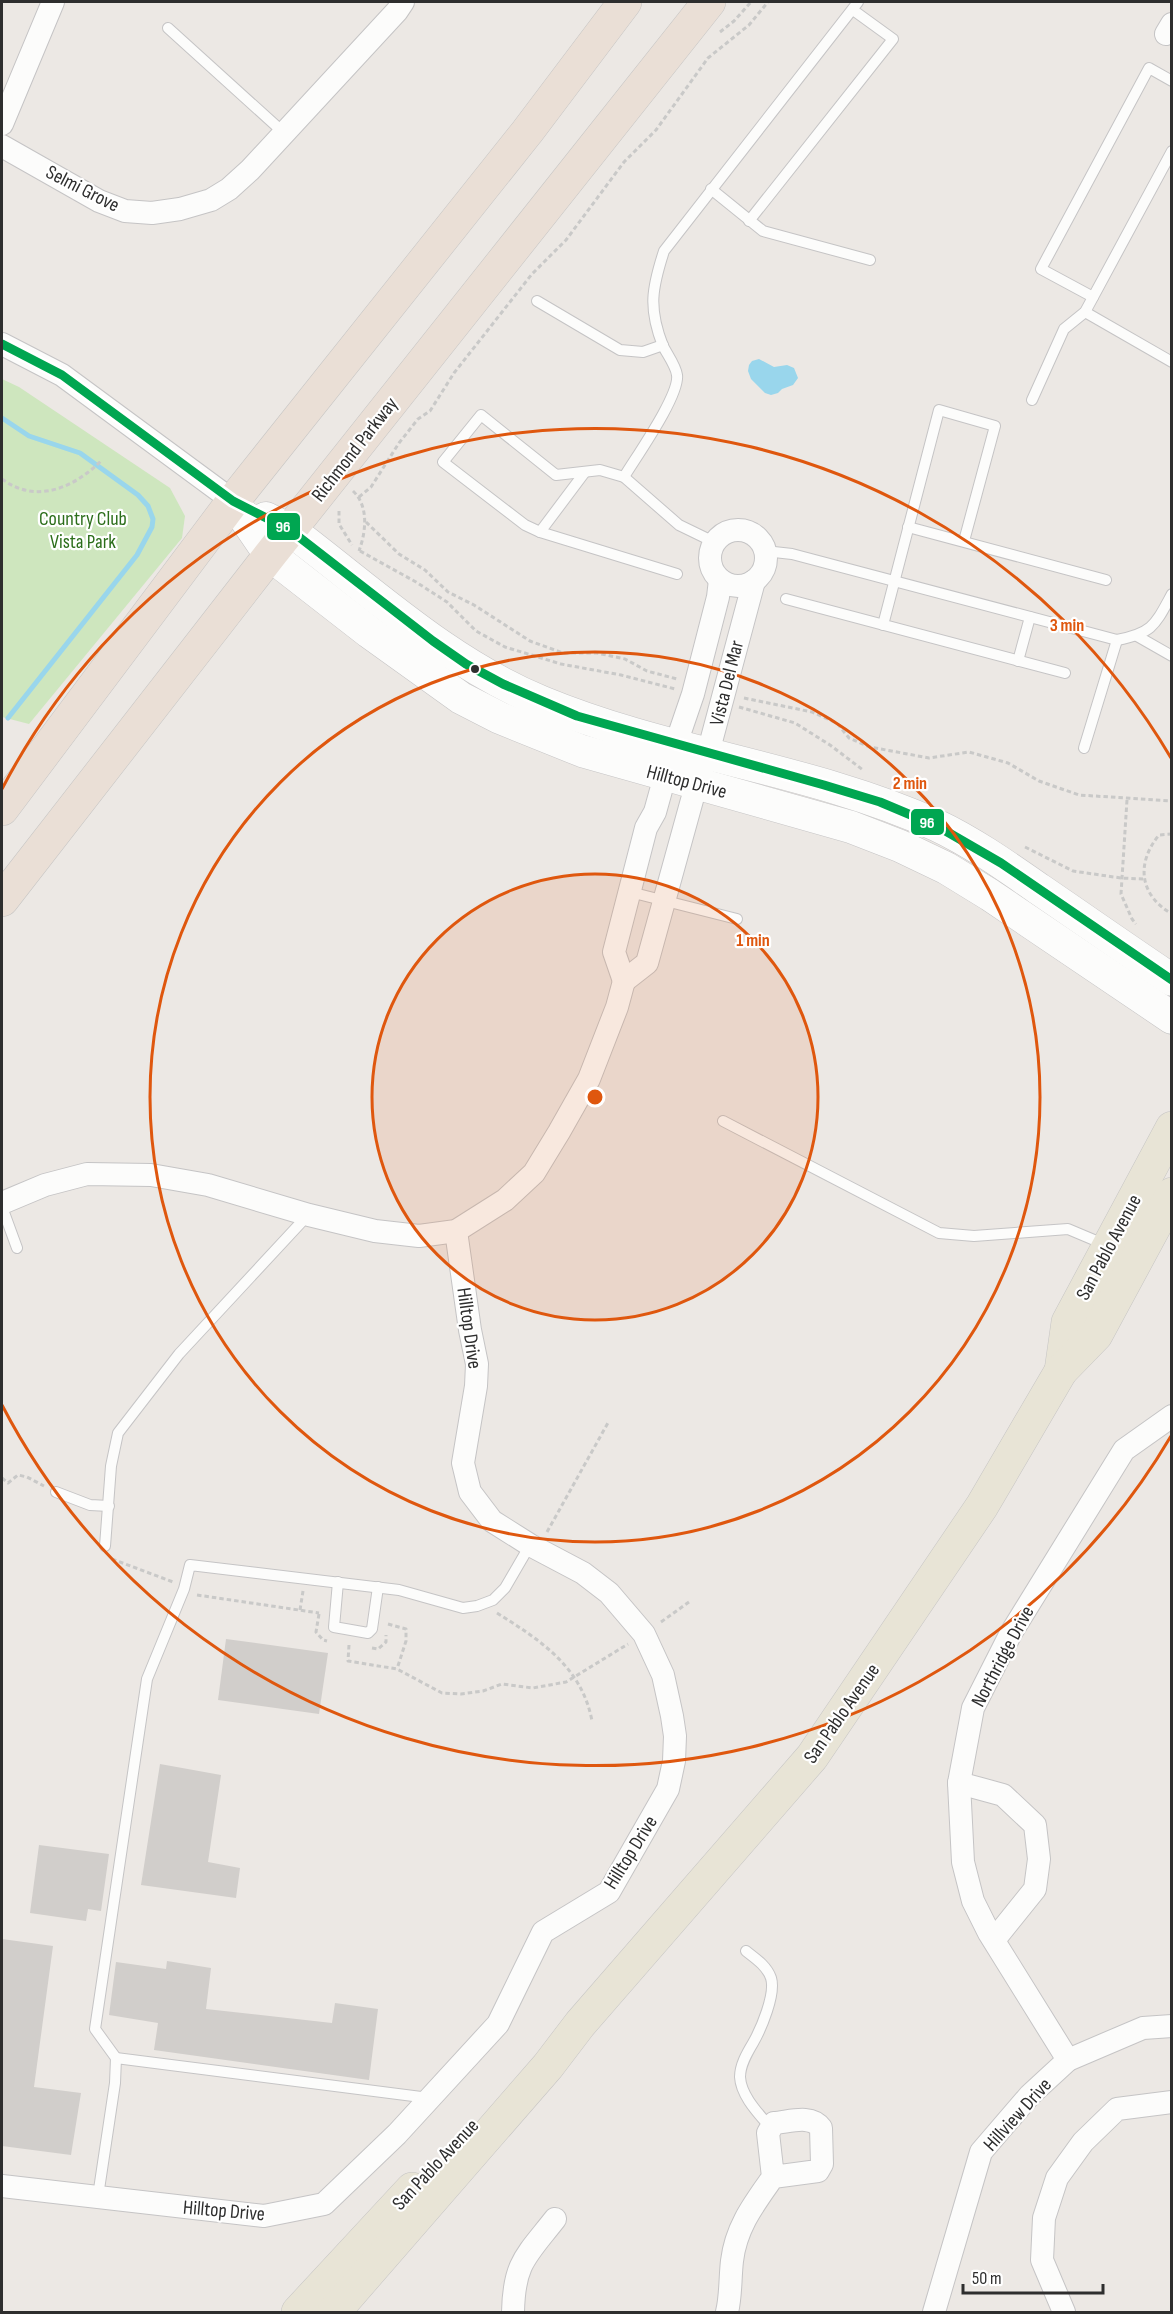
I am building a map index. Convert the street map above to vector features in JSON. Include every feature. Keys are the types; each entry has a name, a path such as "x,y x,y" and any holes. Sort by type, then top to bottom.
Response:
{"highway":[{"path":"2,808 233,501 527,132 625,2"},
{"name":"Richmond Parkway","path":"2,900 270,555 709,2"}],"main road":[{"name":"Hilltop Drive","path":"233,501 290,530 433,641 494,679 577,716 880,802 937,826 1001,863 1172,980"},
{"name":"Hilltop Drive","path":"233,501 270,555 369,632 461,698 537,734 582,751 850,827 900,846 946,868 990,895 1172,1018"},
{"name":"San Pablo Avenue","path":"1060,1371 1068,1323 1172,1128"},
{"name":"San Pablo Avenue","path":"334,2313 548,2066 580,2024 812,1757 982,1506 1060,1371 1096,1335 1172,1194"},
{"name":"San Pablo Avenue","path":"298,2313 537,2054 580,2024"}],"street":[{"path":"2,124 53,2"},
{"name":"Selmi Grove","path":"2,146 99,201 125,210 152,213 211,200 230,189 250,170 403,2"},
{"name":"Hilltop Drive","path":"2,344 62,375 233,501"},
{"path":"734,530 745,531 761,541 765,551 766,562 762,573 754,581 744,586 730,586 713,573 710,551 714,542 722,534 734,530"},
{"name":"Vista Del Mar","path":"720,580 718,597 694,689 655,812 646,828 614,952 624,981 647,963 708,753 754,581"},
{"path":"2,1205 45,1185 87,1174 151,1175 208,1185 309,1215 375,1231 419,1236 456,1231 506,1200 534,1173 589,1079 617,1007 624,981"},
{"name":"Hilltop Drive","path":"2,2186 264,2216 324,2204 356,2175 498,2024 543,1932 609,1892 668,1789 674,1761 675,1736 672,1716 663,1675 644,1634 609,1593 583,1573 530,1545 492,1521 470,1492 463,1463 476,1386 477,1364 456,1231"},
{"name":"Northridge Drive","path":"1068,2060 994,1940 973,1901 963,1862 958,1783 973,1708 1011,1633 1124,1450 1172,1416"},
{"path":"958,1783 1004,1795 1035,1824 1039,1859 1035,1889 994,1940"},
{"name":"Hillview Drive","path":"934,2313 981,2152 1030,2095 1068,2060 1143,2028 1172,2026"},
{"path":"1064,2313 1042,2260 1044,2218 1058,2178 1083,2142 1116,2109 1172,2102"},
{"path":"727,2313 732,2259 738,2233 744,2218 772,2177 768,2133 770,2127 774,2123 812,2120 821,2128 822,2164 818,2171 772,2177"},
{"path":"513,2313 513,2288 520,2264 555,2219"}],"lane":[{"path":"624,477 674,394 677,374 663,345 652,310 654,282 664,251 855,6 893,39 749,221"},
{"path":"168,28 284,133"},
{"path":"1093,297 1041,269 1149,68 1172,81"},
{"path":"1032,400 1064,328 1084,312 1172,151"},
{"path":"711,189 763,231 870,260"},
{"path":"537,301 620,350 643,352 663,345"},
{"path":"1084,312 1172,362"},
{"path":"883,625 939,410 995,426 964,541"},
{"path":"677,574 540,532 525,525 442,462 481,415 556,475 600,470 624,477 679,525 714,542"},
{"path":"540,532 585,472"},
{"path":"908,527 1106,580"},
{"path":"765,551 792,554 1117,640 1137,636 1154,626 1172,594"},
{"path":"786,599 1065,673"},
{"path":"1018,661 1030,617"},
{"path":"1137,636 1172,656"},
{"path":"1084,748 1117,640"},
{"path":"630,892 737,919"},
{"path":"723,1121 939,1233 974,1236 1068,1230 1109,1246"},
{"path":"2,1205 17,1248"},
{"path":"105,1546 111,1466 118,1433 179,1354 309,1215"},
{"path":"56,1492 90,1505 109,1506"},
{"path":"98,2196 115,2082 116,2058 95,2029 147,1679 184,1589 190,1565 399,1590 463,1608 493,1600 505,1588 530,1545"},
{"path":"339,1582 334,1627 368,1633 372,1629 378,1587"},
{"path":"746,1951 760,1962 771,1978 770,2002 763,2026 744,2059 740,2076 744,2091 770,2127"},
{"path":"116,2058 429,2098"}],"path":[{"path":"359,497 371,487 418,418 430,411 453,373 532,274 566,240 624,162 656,130 708,58 749,25 768,2"},
{"path":"2,479 21,488 42,492 59,490 94,470 101,461"},
{"path":"349,487 359,497 366,522 360,551 447,602 476,631 505,647 561,664 694,689"},
{"path":"366,522 399,554 425,570 447,592 474,605 530,641 562,653 597,653 625,659 647,671 694,689"},
{"path":"723,693 812,712 837,723 849,738 870,747 928,758 969,752 1008,763 1039,781 1079,795 1127,800 1172,801"},
{"path":"1127,800 1121,894 1132,920 1140,927"},
{"path":"1172,834 1159,835 1152,843 1145,861 1143,879 1151,895 1172,914"},
{"path":"2,1478 8,1483 18,1475 27,1477 56,1492"},
{"path":"105,1546 102,1553 116,1562 177,1584 193,1594 319,1613"},
{"path":"349,1644 348,1661 397,1669 442,1693 461,1694 483,1691 502,1684 533,1688 566,1682 644,1634 689,1602"},
{"path":"389,1613 387,1624 401,1626 406,1629 407,1633 397,1669"},
{"path":"489,1615 495,1613"}],"green space":[{"name":"Country Club Vista Park","path":"2,379 19,387 170,488 185,516 182,538 29,724 2,717"}],"water":[{"path":"759,359 774,367 787,365 794,368 798,378 793,385 778,393 771,395 765,393 751,379 748,371 752,361"}],"building":[{"path":"226,1639 328,1653 319,1714 218,1700"},
{"path":"160,1764 221,1775 208,1862 240,1868 236,1898 141,1885"},
{"path":"39,1845 109,1854 101,1911 88,1909 86,1921 30,1913"},
{"path":"2,1939 53,1946 34,2087 81,2093 71,2155 2,2146"},
{"path":"167,1961 211,1968 206,2009 332,2023 335,2003 378,2009 369,2080 154,2050 158,2023 109,2015 116,1962 166,1969"}],"waterway":[{"path":"2,418 29,436 80,453 138,495 148,506 153,519 152,527 137,555 8,718"}],"transit line":[{"name":"96","path":"2,344 62,375 233,501 290,530 466,664 503,684 577,716 880,802 937,826 1001,863 1172,980"}]}
